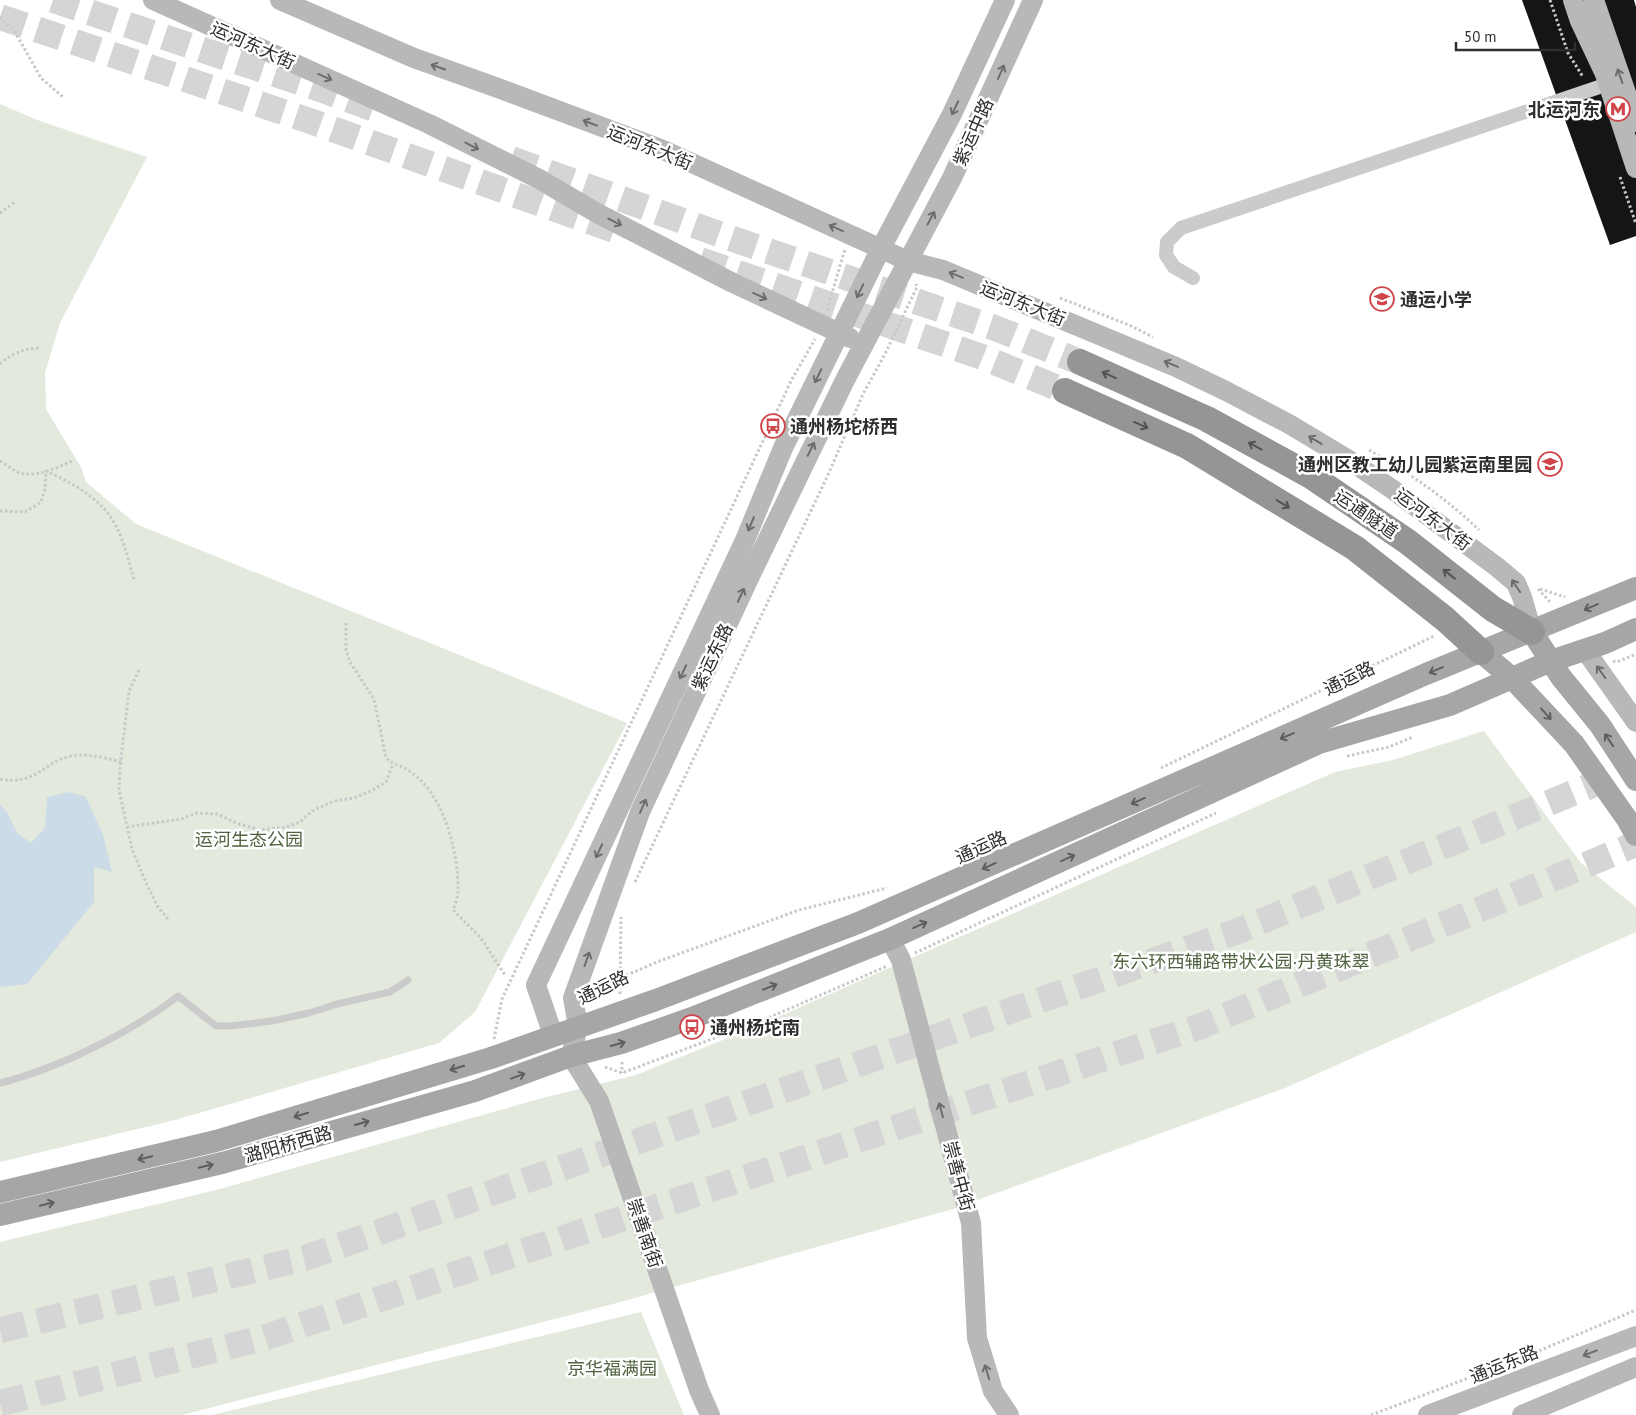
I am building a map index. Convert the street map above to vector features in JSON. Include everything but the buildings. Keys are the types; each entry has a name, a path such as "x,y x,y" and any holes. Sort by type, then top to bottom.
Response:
{"highway":[{"name":"运通隧道","path":"1080,362 1207,419 1311,476 1408,542 1488,605 1532,632"},
{"name":"运通隧道","path":"1064,391 1187,446 1355,548 1481,652"}],"main road":[{"name":"运河东大街","path":"152,0 429,124 539,179 597,213 724,278 831,328 863,346"},
{"name":"运河东大街","path":"280,0 414,58 661,150 849,234 880,250 908,261 943,270 1176,366 1289,424 1392,489 1516,583 1532,632 1569,687 1600,725 1636,780"},
{"name":"紫运中路","path":"880,250 952,114 1005,0"},
{"name":"紫运中路","path":"908,261 952,178 1033,0"},
{"path":"1573,0 1599,87 1627,169"},
{"path":"1594,0 1636,122"},
{"name":"紫运东路","path":"571,1056 553,1035 536,985 745,540 831,328 880,250"},
{"name":"紫运东路","path":"571,1056 578,1026 573,998 640,812 754,567 844,380 908,261"},
{"name":"通运路","path":"553,1035 621,1012 858,923 1481,652 1636,588"},
{"path":"571,1056 621,1043 701,1014 890,939 1319,743 1450,705 1551,661 1589,655 1636,629"},
{"path":"1481,652 1513,679 1574,744 1627,819 1636,836"},
{"path":"1589,655 1636,722"},
{"name":"崇善中街","path":"890,939 901,960 971,1223 977,1338 993,1391 1009,1415"},
{"name":"潞阳桥西路","path":"0,1192 216,1141 491,1058 553,1035"},
{"name":"潞阳桥西路","path":"0,1215 222,1163 475,1091 571,1056"},
{"name":"崇善南街","path":"571,1056 599,1101 699,1390 710,1415"},
{"name":"通运东路","path":"1428,1415 1636,1336"},
{"path":"1522,1415 1636,1367"}],"street":[{"path":"1193,278 1174,267 1166,255 1167,242 1182,228 1599,87"}],"lane":[{"path":"0,1083 58,1063 88,1049 142,1020 178,996 216,1026 230,1026 272,1021 309,1013 390,992 408,980"}],"path":[{"path":"1550,0 1568,53 1599,87"},
{"path":"0,17 15,32 41,78 63,97"},
{"path":"1627,169 1636,224"},
{"path":"0,213 15,202"},
{"path":"491,1058 502,998 792,381 831,328 849,234"},
{"name":"紫运东路","path":"634,884 827,477 863,394 885,354 917,287 908,261"},
{"path":"0,364 7,357 18,352 39,348"},
{"path":"0,461 18,472 30,474 46,471 72,461"},
{"path":"0,511 25,512 41,502 45,489 46,471"},
{"path":"46,471 74,484 104,509 117,527 134,580"},
{"path":"1522,597 1538,588 1568,598"},
{"path":"346,623 346,650 350,662 374,699 386,758 393,764 412,772 426,786 444,816 454,850 458,893 453,910 481,938 505,975"},
{"name":"通运路","path":"1153,772 1453,627"},
{"path":"1589,655 1617,662 1636,654"},
{"path":"139,670 129,691 121,762 120,790 132,849 158,907 168,919"},
{"path":"1346,756 1389,747 1417,735"},
{"path":"0,779 11,782 30,778 70,756 103,757 121,762"},
{"path":"127,827 181,819 198,813 218,814 236,823 260,830 286,827 300,822 312,811 334,801 354,798 371,791 386,782 393,764"},
{"path":"571,1056 622,1072 770,1017 901,960 1222,810"},
{"name":"通运路","path":"573,998 657,962 799,910 895,885"},
{"path":"621,1012 622,910"},
{"path":"621,1043 622,1072"},
{"name":"通运东路","path":"1371,1415 1380,1414 1529,1355 1636,1310"}],"green space":[{"name":"运河生态公园","path":"0,104 40,121 147,157 60,323 45,373 46,409 82,469 86,482 136,524 627,723 475,1012 439,1043 175,1120 0,1162"},
{"name":"东六环西辅路带状公园·丹黄珠翠","path":"1484,731 1581,863 1636,907 1636,932 1285,1088 953,1209 613,1304 182,1415 0,1415 0,1242 216,1190 546,1097 636,1075 755,1027 1335,772 1393,760"},
{"name":"京华福满园","path":"641,1312 684,1415 212,1415"}],"water":[{"path":"69,792 86,797 103,835 112,872 94,867 94,902 27,984 0,987 0,804 7,812 17,833 31,843 45,828 47,797"}],"tunnel":[{"path":"53,0 323,90 385,113"},
{"path":"0,17 313,122 625,234"},
{"path":"511,159 727,237 995,328 1080,362"},
{"path":"700,260 982,357 1065,391"},
{"path":"0,1330 305,1258 1238,931 1636,767"},
{"path":"0,1403 263,1338 1201,1026 1636,844"}],"place":[{"name":"北运河东","path":"1618,109"},
{"name":"通运小学","path":"1382,299"},
{"name":"通州杨坨桥西","path":"773,426"},
{"name":"通州区教工幼儿园紫运南里园","path":"1550,464"},
{"name":"通州杨坨南","path":"692,1027"}]}
